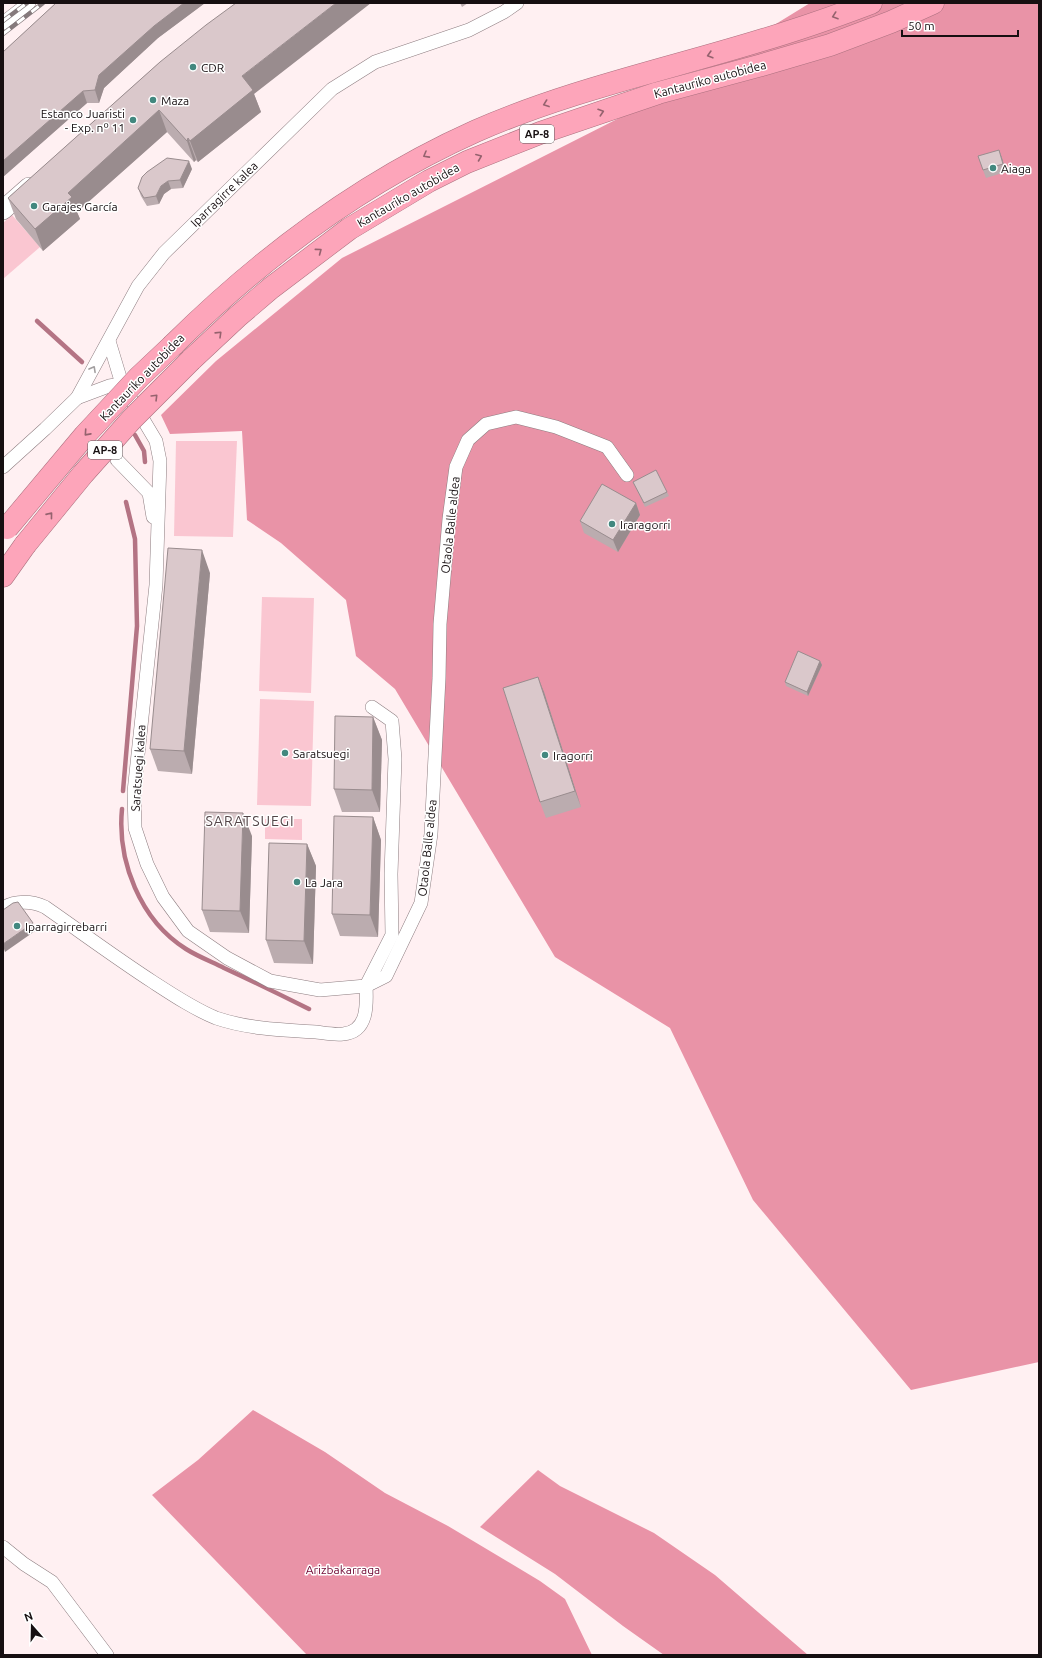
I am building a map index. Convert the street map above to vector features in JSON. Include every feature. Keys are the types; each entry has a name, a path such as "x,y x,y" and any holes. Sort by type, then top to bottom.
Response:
{"highway":[{"name":"Kantauriko autobidea","path":"5,531 85,435 139,377 239,283 310,227 392,174 436,150 477,131 589,89 758,41 871,3"},
{"name":"Kantauriko autobidea","path":"3,576 25,545 83,474 132,419 191,360 237,317 271,288 349,229 429,181 467,162 540,133 658,93 830,45 890,22 933,3"}],"street":[{"path":"3,23 29,3"},
{"name":"Iparragirre kalea","path":"3,467 77,398 138,286 164,253 332,89 375,62 470,30 517,3"},
{"path":"3,210 40,176"},
{"name":"Saratsuegi kalea","path":"109,340 122,384 156,441 160,461 156,585 134,792 135,828 147,864 162,897 188,931 227,958 270,981 320,990 366,986"},
{"path":"77,398 109,386 122,384"},
{"name":"Otaola Balle aldea","path":"366,986 386,976 421,903 431,834 439,678 440,624 449,519 456,467 468,440 486,424 516,417 556,427 606,447 627,476"},
{"name":"Saratsuegi kalea","path":"117,460 149,493 157,536"},
{"path":"3,908 12,903 19,902 39,904 130,968 188,1004 216,1018 272,1029 343,1034 355,1031 365,1018 367,1005 366,986 392,935 391,874 395,759 392,722 372,707"},
{"path":"3,1547 24,1564 52,1582 107,1655"}],"shaded area":[{"path":"12,215 40,247 3,279 3,223"},
{"path":"176,441 237,441 233,537 174,536"},
{"path":"262,597 314,598 311,693 259,691"},
{"name":"Saratsuegi","path":"260,699 314,701 311,806 257,805"},
{"name":"Saratsuegi","path":"265,819 302,819 302,840 265,839"}],"green space":[{"path":"810,3 1039,3 1039,1362 911,1390 753,1200 670,1028 555,957 395,689 356,656 346,600 281,543 247,520 242,431 170,434 161,415 216,361 342,258 643,106"},
{"name":"Arizbakarraga","path":"253,1410 325,1452 385,1493 448,1526 540,1581 565,1599 592,1655 307,1655 152,1495 198,1460"},
{"path":"538,1470 560,1486 654,1533 715,1575 808,1655 664,1655 555,1574 480,1527"}],"building":[{"path":"56,3 184,3 154,26 99,75 95,90 83,91 3,161 3,52"},
{"path":"236,3 336,3 242,76 253,90 190,141 188,138 187,141 159,110 68,193 72,197 35,229 8,198 160,62"},
{"path":"999,150 1003,164 983,170 978,156"},
{"path":"167,158 189,161 180,180 168,181 161,186 156,196 144,198 138,188 142,177"},
{"path":"656,470 667,492 644,503 633,482"},
{"name":"Iraragorri","path":"602,484 636,503 613,540 580,521"},
{"path":"168,548 202,550 184,751 150,749"},
{"path":"798,651 820,661 807,692 785,682"},
{"name":"Iragorri","path":"538,677 575,791 540,802 503,688"},
{"path":"335,716 373,717 372,790 334,789"},
{"path":"205,812 243,813 240,911 202,910"},
{"path":"334,816 373,817 370,915 332,914"},
{"path":"269,843 307,844 304,941 266,940"},
{"name":"Iparragirrebarri","path":"18,902 33,923 3,944 3,910 13,903"}],"waterway":[{"name":"Saratsuegi","path":"37,321 82,362"},
{"name":"Saratsuegi","path":"135,435 144,451 145,462"},
{"name":"Saratsuegi","path":"123,791 137,626 135,539 126,502"},
{"name":"Saratsuegi","path":"122,809 121,829 123,849 135,888 144,906 170,937 190,952 309,1009"}],"railway":[{"path":"3,21 27,3"},
{"path":"3,34 43,3"}],"place":[{"name":"CDR","path":"193,67"},
{"name":"Maza","path":"153,100"},
{"name":"Estanco Juaristi - Exp. nº 11","path":"133,120"},
{"name":"Aiaga","path":"993,168"},
{"name":"Garajes García","path":"34,206"},
{"name":"Iraragorri","path":"612,524"},
{"name":"Saratsuegi","path":"285,753"},
{"name":"Iragorri","path":"545,755"},
{"name":"La Jara","path":"297,882"},
{"name":"Iparragirrebarri","path":"17,926"}],"district":[{"name":"SARATSUEGI","path":"250,821"}]}
